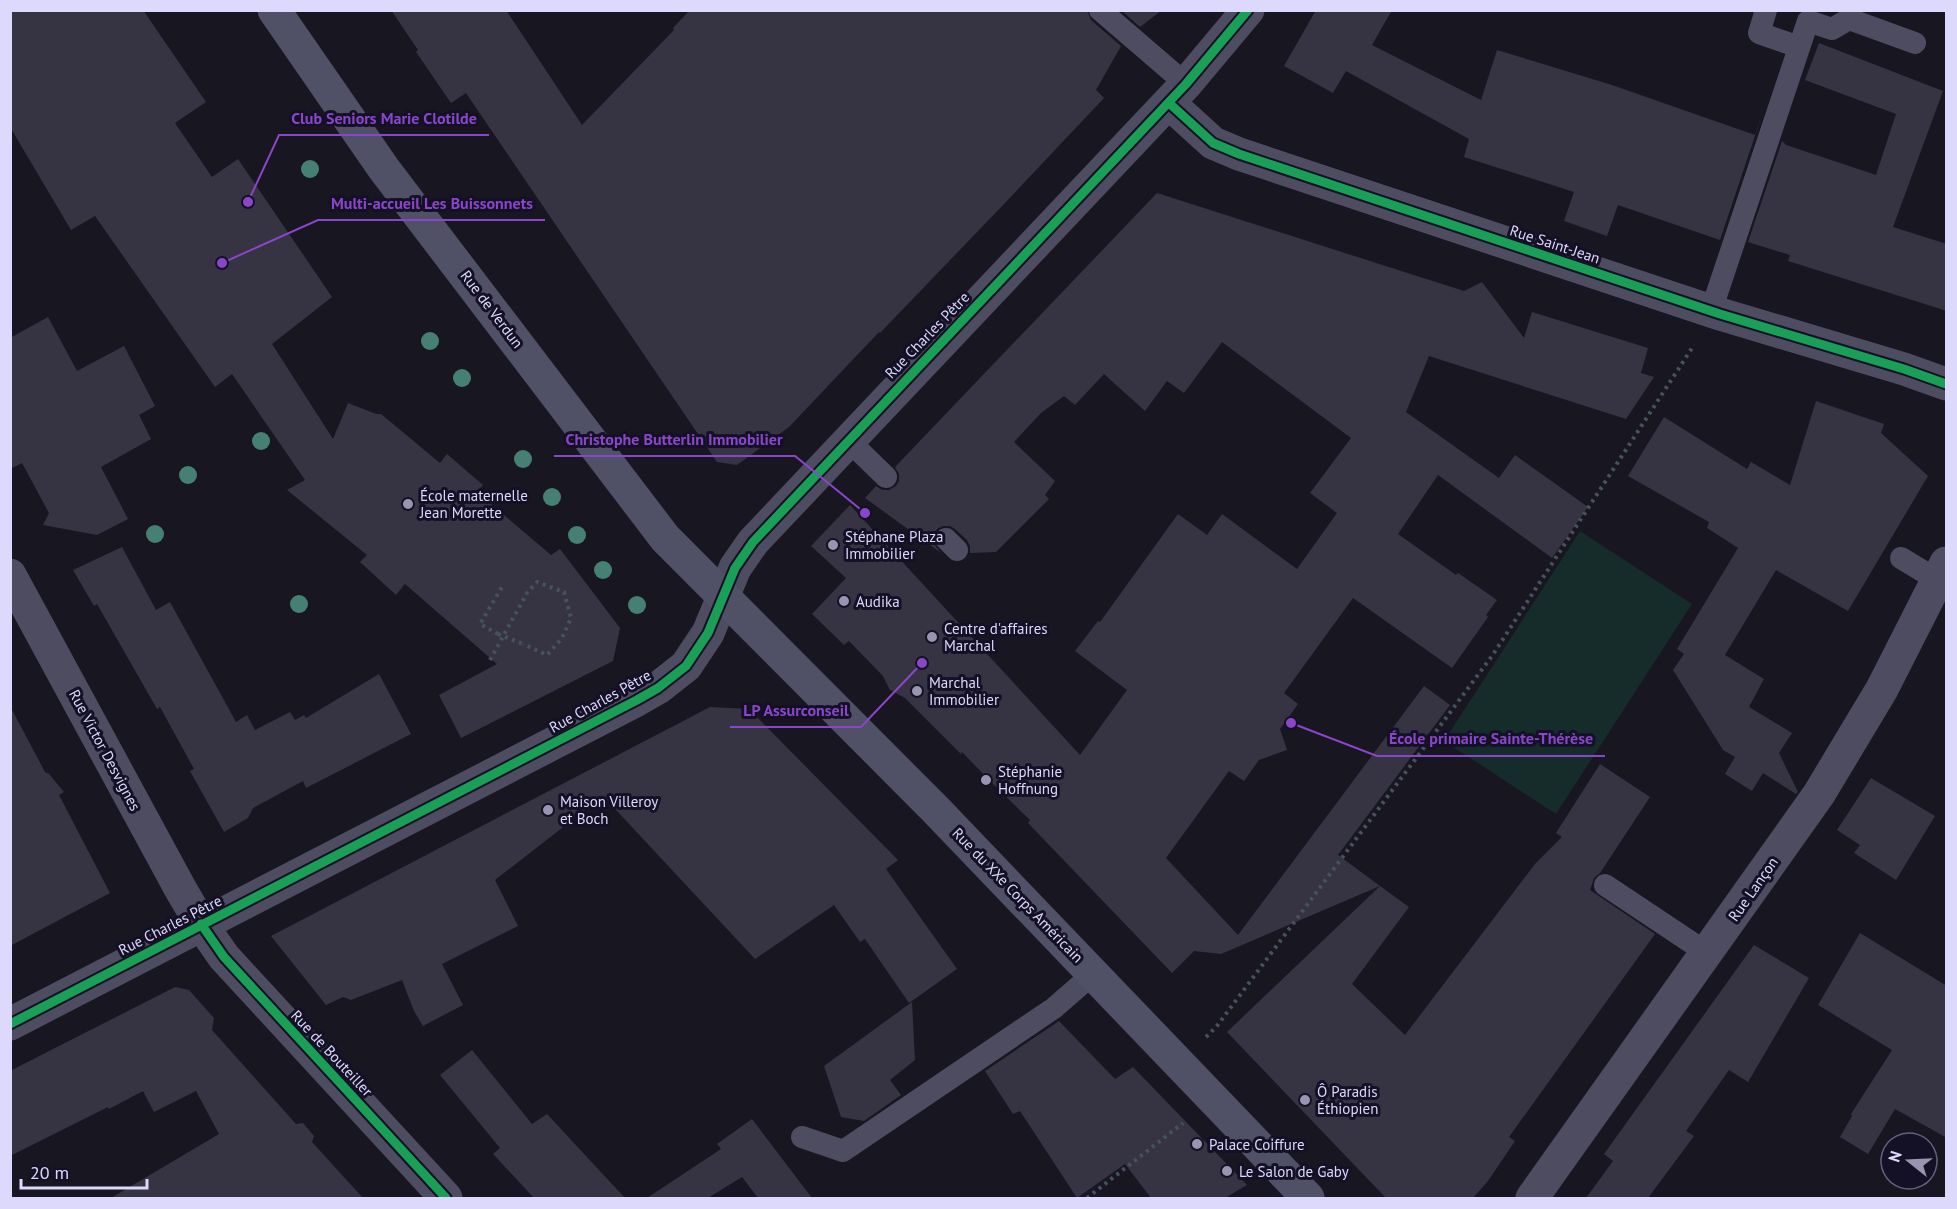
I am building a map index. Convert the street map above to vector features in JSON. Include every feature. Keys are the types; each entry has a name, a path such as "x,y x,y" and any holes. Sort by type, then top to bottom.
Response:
{"main road":[{"name":"Rue de Verdun","path":"274,10 384,169 515,338 665,538 723,597"},
{"name":"Rue du XXe Corps Américain","path":"723,597 936,809 1308,1198"}],"street":[{"name":"Rue Charles Pêtre","path":"10,1024 658,688 686,666 708,633 735,568 753,542 1178,94 1248,10"},
{"name":"Rue Saint-Jean","path":"1178,94 1213,143 1239,154 1716,313 1947,384"},
{"name":"Rue Lançon","path":"1532,1198 1819,794 1882,689 1943,572"},
{"name":"Rue Victor Desvignes","path":"10,575 201,924"},
{"name":"Rue de Bouteiller","path":"201,924 224,957 446,1198"}],"lane":[{"path":"1100,10 1178,94"},
{"path":"1766,10 1759,33 1799,47"},
{"path":"1716,313 1808,21 1832,29 1849,19 1915,43"},
{"path":"848,440 886,477"},
{"path":"1901,558 1943,572"},
{"path":"1605,885 1707,953"},
{"path":"801,1137 843,1151 1054,1008 1093,974"}],"path":[{"path":"1179,1063 1217,1026 1492,656 1716,313"},
{"path":"490,660 527,593 537,582 564,592 571,618 562,638 547,655 523,645 498,634 480,624 502,586"},
{"path":"1087,1198 1214,1100"}],"green space":[{"path":"1580,531 1692,604 1556,814 1444,741"}],"building":[{"path":"10,10 143,10 206,102 175,123 212,177 238,159 332,297 272,344 333,439 348,403 381,414 440,463 447,454 483,485 477,492 551,555 560,549 620,628 613,661 461,738 439,695 497,664 405,584 396,595 360,562 367,555 287,490 305,480 232,374 215,387 95,216 71,230 10,127"},
{"path":"391,10 506,10 582,125 674,30 673,28 690,10 1087,10 1091,20 1121,46 1096,90 1104,98 789,427 737,465 717,462 466,93 451,103"},
{"path":"1121,10 1162,10 1140,27"},
{"path":"1316,10 1392,10 1372,45 1481,100 1497,50 1612,85 1755,135 1760,120 1760,121 1720,240 1618,205 1607,236 1564,221 1574,192 1464,157 1469,139 1346,71 1333,93 1284,66"},
{"path":"1819,43 1943,91 1893,227 1947,244 1947,311 1788,261 1790,255 1748,242 1782,141 1786,145 1876,175 1896,114 1805,80"},
{"path":"1157,193 1464,291 1482,282 1524,338 1532,312 1648,348 1641,373 1654,377 1626,419 1429,356 1406,412 1499,478 1515,455 1588,507 1552,558 1438,475 1398,534 1456,575 1458,573 1497,600 1486,615 1488,617 1452,668 1353,598 1284,693 1298,704 1280,729 1287,750 1259,760 1244,781 1229,771 1166,858 1238,935 1424,686 1450,705 1338,855 1380,886 1221,954 1194,951 1172,973 1028,823 1030,820 962,752 961,754 905,698 890,690 883,676 849,641 844,645 812,614 846,578 811,546 850,505 1080,755 1127,690 1075,651 1098,621 1100,622 1178,514 1207,535 1222,514 1297,569 1337,513 1310,493 1351,438 1222,342 1184,393 1167,381 1145,411 1104,374 1075,405 1064,396 1041,413 1014,442 1055,481 1045,495 1049,499 996,552 970,553 967,540 950,526 943,526 937,529 933,536 933,543 941,553 865,498 876,486 882,490 889,490 896,486 899,474 895,467"},
{"path":"48,317 77,371 124,346 155,406 139,415 151,439 101,467 128,519 97,535 43,525 49,513 22,463 10,469 10,338"},
{"path":"1816,401 1884,424 1881,433 1928,476 1848,611 1776,570 1725,655 1764,679 1749,707 1792,733 1779,753 1798,792 1796,794 1763,773 1752,791 1725,774 1735,757 1723,750 1673,670 1684,654 1677,649 1738,548 1707,528 1709,522 1628,476 1664,417 1747,469 1751,462 1790,485"},
{"path":"122,547 156,610 170,602 236,722 247,715 255,730 290,712 295,720 304,715 306,718 379,674 411,734 306,788 303,781 253,808 248,818 224,832 190,771 194,769 160,707 157,709 97,604 94,606 73,570"},
{"path":"10,706 45,772 64,792 59,795 110,893 10,946"},
{"path":"710,707 749,709 898,860 886,869 957,969 909,1003 865,939 860,942 834,905 755,959 603,796 495,880 518,926 442,964 463,1005 423,1026 414,1011 402,980 351,1000 343,997 326,1005 271,936"},
{"path":"1600,764 1650,797 1600,873 1594,878 1590,890 1655,934 1509,1137 1515,1141 1488,1181 1473,1198 1386,1198 1227,1032 1380,886 1409,907 1352,984 1405,1035 1535,864 1562,837 1556,833"},
{"path":"1871,778 1935,816 1896,880 1854,853 1860,845 1837,830"},
{"path":"1860,933 1947,986 1947,1138 1939,1134 1939,1131 1934,1131 1895,1109 1882,1131 1879,1131 1879,1136 1868,1154 1840,1137 1851,1114 1892,1050 1818,1005"},
{"path":"1754,945 1809,978 1748,1082 1729,1070 1686,1131 1694,1136 1648,1198 1586,1198 1613,1161 1604,1154"},
{"path":"175,987 189,990 214,1018 212,1030 296,1124 303,1123 314,1136 312,1142 363,1198 111,1198 219,1134 196,1091 154,1112 143,1091 10,1156 10,1071"},
{"path":"912,1002 915,1060 890,1080 901,1095 864,1121 841,1117 824,1066"},
{"path":"1059,1021 1115,1079 1133,1067 1247,1185 1225,1198 1151,1198 1125,1164 1077,1198 1020,1111 1013,1114 985,1071"},
{"path":"472,1050 532,1124 547,1114 625,1198 534,1198 493,1154 500,1148 440,1075"},
{"path":"752,1119 812,1198 758,1198 742,1177 708,1198 647,1198 721,1149 717,1144"}],"cycle path":[{"path":"10,1024 637,700 658,688 686,666 708,633 735,568 753,542 1186,84 1248,10"},
{"path":"1169,103 1213,143 1239,154 1720,314 1904,369 1946,384"},
{"path":"201,924 224,957 446,1198"}],"place":[{"name":"Club Seniors Marie Clotilde","path":"248,202"},
{"name":"Multi-accueil Les Buissonnets","path":"222,263"},
{"name":"École maternelle Jean Morette","path":"408,504"},
{"name":"Christophe Butterlin Immobilier","path":"865,513"},
{"name":"Stéphane Plaza Immobilier","path":"833,545"},
{"name":"Audika","path":"844,601"},
{"name":"Centre d'affaires Marchal","path":"932,637"},
{"name":"LP Assurconseil","path":"922,663"},
{"name":"Marchal Immobilier","path":"917,691"},
{"name":"École primaire Sainte-Thérèse","path":"1291,723"},
{"name":"Stéphanie Hoffnung","path":"986,780"},
{"name":"Maison Villeroy et Boch","path":"548,810"},
{"name":"Ô Paradis Éthiopien","path":"1305,1100"},
{"name":"Palace Coiffure","path":"1197,1144"},
{"name":"Le Salon de Gaby","path":"1227,1171"}]}
